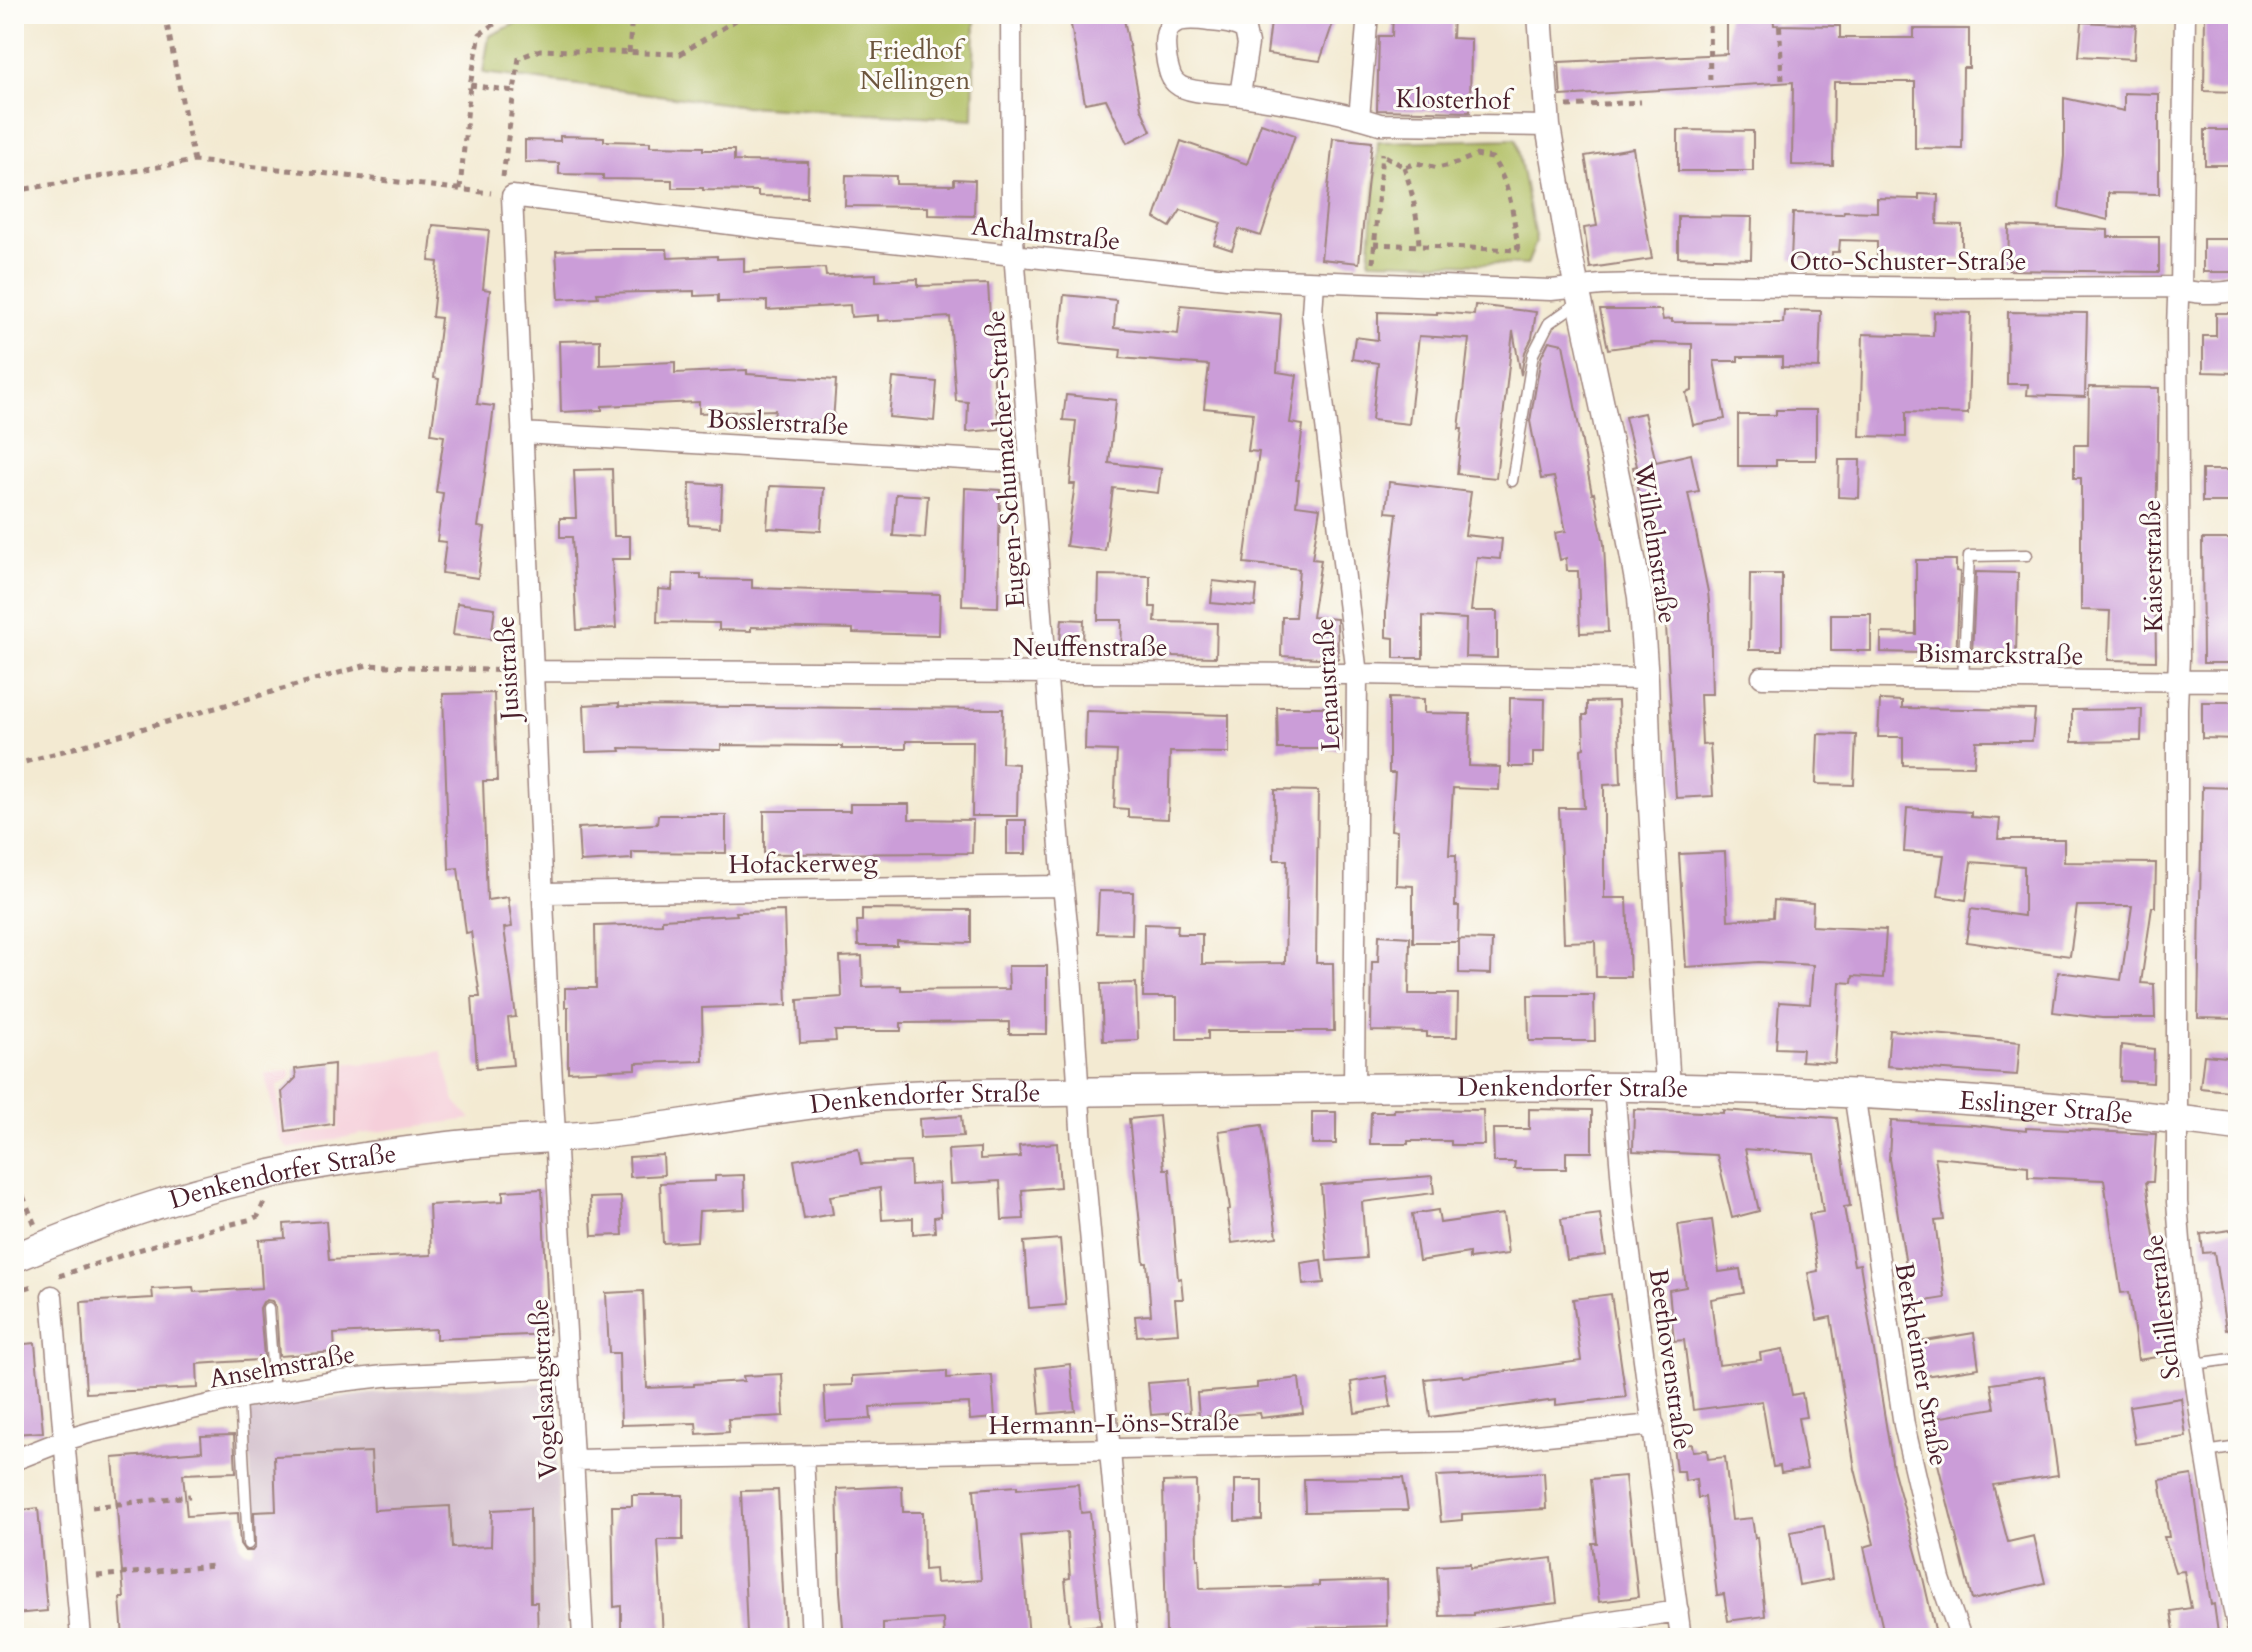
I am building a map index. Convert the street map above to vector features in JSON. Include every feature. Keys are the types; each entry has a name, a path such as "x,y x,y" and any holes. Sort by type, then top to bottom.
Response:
{"main road":[{"name":"Denkendorfer Straße","path":"14,1258 191,1194 276,1173 421,1150 626,1132 866,1098 1354,1088 1614,1087 1854,1093"},
{"name":"Esslinger Straße","path":"1854,1093 2002,1101 2238,1127"}],"street":[{"name":"Eugen-Schumacher-Straße","path":"1011,14 1012,226 1079,1092 1127,1638"},
{"name":"Klosterhof","path":"1359,118 1368,14"},
{"name":"Wilhelmstraße","path":"1540,14 1547,116 1579,295 1640,597 1668,1088"},
{"name":"Kaiserstraße","path":"2175,1118 2177,327 2181,290 2185,14"},
{"name":"Klosterhof","path":"1240,95 1248,44 1245,30 1240,26 1210,21 1175,21 1164,41 1170,75 1175,83 1191,89 1240,95 1380,124 1547,116"},
{"name":"Achalmstraße","path":"506,196 761,228 1227,278 1551,290 1579,295"},
{"name":"Jusistraße","path":"506,196 522,433 555,1137"},
{"name":"Lenaustraße","path":"1314,282 1312,313 1357,674 1354,1088"},
{"name":"Otto-Schuster-Straße","path":"1579,295 1602,285 1642,284 2171,287 2190,293 2238,290"},
{"name":"Bosslerstraße","path":"522,433 1031,463"},
{"name":"Neuffenstraße","path":"534,671 1357,674 1646,679"},
{"name":"Bismarckstraße","path":"1762,677 2238,681"},
{"name":"Hofackerweg","path":"543,893 1063,886"},
{"name":"Beethovenstraße","path":"1614,1087 1624,1209 1681,1638"},
{"name":"Berkheimer Straße","path":"1854,1093 1904,1425 1940,1579 1961,1638"},
{"name":"Schillerstraße","path":"2175,1118 2179,1230 2195,1364 2206,1452 2232,1563 2238,1631"},
{"name":"Vogelsangstraße","path":"555,1137 583,1638"},
{"path":"51,1287 81,1638"},
{"name":"Anselmstraße","path":"14,1460 65,1440 274,1391 366,1378 567,1367"},
{"name":"Hermann-Löns-Straße","path":"574,1460 1487,1442 1654,1425"},
{"path":"803,1456 812,1638"},
{"path":"1498,1638 1678,1611"}],"lane":[{"path":"1512,481 1533,354 1549,323 1579,295"},
{"path":"1963,680 1969,556 2027,555"},
{"path":"268,1308 274,1391"},
{"path":"2195,1364 2231,1359"},
{"path":"240,1398 248,1544"},
{"path":"2206,1452 2238,1447"}],"path":[{"path":"165,14 194,161"},
{"path":"460,189 470,85 480,34 509,14"},
{"path":"629,53 632,14"},
{"path":"14,191 194,161 506,196 519,58 540,50 680,54 746,14"},
{"path":"1709,14 1710,85"},
{"path":"1779,14 1782,82"},
{"path":"470,85 514,91"},
{"path":"1547,116 1641,102"},
{"path":"1372,282 1382,154 1380,124"},
{"path":"1382,154 1404,167 1412,190 1419,246"},
{"path":"1374,244 1518,250 1506,183 1492,158 1476,155 1438,168 1417,163 1404,167"},
{"path":"14,765 367,665 534,671"},
{"path":"51,1287 146,1247 256,1218 276,1173"},
{"path":"14,1174 45,1245"},
{"path":"71,1509 190,1496"},
{"path":"76,1578 214,1566"}],"shaded area":[{"path":"441,1051 455,1101 471,1119 361,1134 289,1149 279,1138 265,1074 290,1070 291,1079 277,1086 282,1130 289,1135 339,1128 340,1088 348,1062 363,1064"},
{"path":"545,1383 553,1390 566,1638 231,1638 226,1569 255,1566 248,1413 308,1401 410,1390"}],"green space":[{"name":"Friedhof Nellingen","path":"536,14 975,14 973,119 745,106 483,73 489,36"},
{"path":"1516,139 1536,242 1527,265 1369,261 1378,142"}],"building":[{"path":"1069,14 1123,14 1141,108 1151,131 1127,143 1106,99 1085,103"},
{"path":"1272,14 1335,17 1320,61 1267,54"},
{"path":"1393,14 1453,14 1452,38 1471,39 1470,112 1377,110 1379,36 1392,36"},
{"path":"1727,14 1773,14 1774,25 1840,26 1840,38 1914,38 1914,29 1969,29 1969,68 1963,68 1962,149 1915,148 1915,82 1834,82 1833,166 1792,165 1793,82 1561,96 1559,62 1727,54"},
{"path":"2205,14 2238,14 2238,92 2204,91"},
{"path":"2082,22 2136,25 2134,59 2079,56"},
{"path":"2124,93 2159,94 2159,194 2108,193 2108,220 2059,208 2064,156 2064,98 2124,111"},
{"path":"1261,123 1295,135 1261,236 1239,229 1232,250 1214,244 1221,223 1181,210 1170,227 1155,218 1181,141 1247,164"},
{"path":"1678,130 1753,131 1753,171 1678,171"},
{"path":"2205,130 2238,130 2238,165 2205,165"},
{"path":"560,136 650,142 650,146 734,150 734,161 808,162 807,197 758,196 758,191 672,188 672,180 603,179 603,175 559,174 559,163 525,162 525,140 560,141"},
{"path":"1333,138 1372,142 1359,263 1321,259"},
{"path":"1633,148 1652,259 1590,268 1584,228 1597,226 1585,156"},
{"path":"846,175 896,176 896,184 954,185 954,179 975,180 974,216 928,215 928,207 845,206"},
{"path":"1919,194 1938,195 1937,224 1962,225 1962,259 1877,258 1877,241 1840,240 1839,252 1832,252 1832,260 1791,259 1793,213 1877,212 1877,198 1919,199"},
{"path":"1678,216 1752,217 1751,259 1678,257"},
{"path":"433,225 489,230 483,289 490,290 477,404 494,406 478,527 485,528 478,578 442,573 446,542 437,541 443,493 436,492 444,436 431,434 439,379 434,378 441,318 432,317 438,262 429,261"},
{"path":"2009,226 2108,230 2108,237 2159,237 2159,272 2008,270"},
{"path":"2203,239 2238,239 2238,272 2203,272"},
{"path":"667,249 668,258 744,258 744,272 825,268 826,276 876,274 876,281 918,279 918,286 988,284 1000,429 967,432 968,402 956,401 950,317 878,321 878,315 851,317 850,305 767,310 767,301 718,302 718,295 694,296 694,291 597,293 598,297 559,299 556,251"},
{"path":"1064,295 1116,300 1114,328 1178,334 1181,305 1281,314 1277,372 1297,375 1290,423 1303,425 1296,505 1320,508 1312,559 1321,560 1312,617 1337,619 1338,659 1281,656 1282,617 1295,617 1299,569 1244,563 1259,452 1248,451 1253,413 1204,408 1209,365 1120,358 1121,350 1059,344"},
{"path":"1475,305 1536,312 1521,375 1513,331 1496,478 1457,474 1469,339 1419,336 1409,424 1372,420 1378,363 1352,359 1355,337 1378,340 1378,312 1474,315"},
{"path":"1600,310 1661,310 1663,320 1672,319 1672,322 1783,323 1784,310 1821,311 1819,368 1782,367 1782,357 1738,357 1738,361 1714,361 1725,419 1693,425 1686,393 1692,391 1692,344 1651,343 1608,349"},
{"path":"1934,312 1971,313 1968,414 1906,412 1906,437 1860,436 1863,334 1933,336"},
{"path":"2008,312 2087,313 2085,397 2027,395 2028,384 2007,384"},
{"path":"2216,313 2238,313 2238,373 2203,372 2203,336 2216,336"},
{"path":"600,340 600,365 675,362 675,373 747,370 747,374 836,380 833,422 774,418 775,410 699,413 699,402 602,406 602,410 561,412 559,341"},
{"path":"1549,341 1563,344 1594,493 1604,544 1608,632 1580,633 1578,571 1567,571 1566,558 1560,560 1555,533 1566,531 1554,477 1541,479 1530,421 1541,357"},
{"path":"893,378 937,382 934,421 889,417"},
{"path":"2089,387 2159,388 2156,661 2108,660 2110,611 2081,610 2081,478 2074,478 2074,445 2088,445"},
{"path":"1066,395 1116,400 1109,463 1161,469 1158,493 1113,488 1105,551 1066,546 1075,484 1070,484 1076,421 1063,420"},
{"path":"1776,410 1816,410 1816,460 1776,460 1776,466 1738,466 1738,415 1776,415"},
{"path":"1644,413 1656,462 1691,454 1699,491 1688,493 1710,613 1712,694 1700,694 1702,745 1710,744 1713,796 1676,798 1666,626 1625,417"},
{"path":"1839,460 1860,460 1859,498 1838,497"},
{"path":"612,469 614,536 630,536 630,559 612,559 616,628 577,630 572,537 560,537 560,518 576,518 574,470"},
{"path":"2202,470 2238,470 2238,502 2202,502"},
{"path":"1389,482 1471,492 1465,535 1502,539 1500,559 1477,557 1471,611 1497,611 1497,658 1465,657 1466,619 1423,616 1423,658 1394,658 1394,638 1386,637 1386,609 1397,513 1386,512"},
{"path":"690,483 722,485 720,527 689,525"},
{"path":"770,486 824,488 821,531 767,528"},
{"path":"965,488 1000,490 998,607 962,606"},
{"path":"896,494 928,496 925,538 893,536"},
{"path":"2202,539 2238,539 2238,663 2203,663"},
{"path":"1916,560 1956,560 1956,571 1960,572 1956,660 1921,659 1921,653 1881,652 1881,633 1916,634"},
{"path":"1976,572 2018,573 2016,654 1972,653"},
{"path":"673,574 701,574 701,579 752,580 752,588 940,594 939,635 853,633 853,629 751,627 751,631 719,630 719,623 657,622 658,589 672,590"},
{"path":"1750,574 1782,574 1782,650 1749,650"},
{"path":"1099,575 1150,576 1150,607 1156,607 1155,622 1217,623 1216,657 1121,655 1122,620 1098,620"},
{"path":"1213,581 1257,586 1255,607 1211,603"},
{"path":"457,603 495,608 491,639 453,635"},
{"path":"1831,614 1871,614 1871,651 1831,651"},
{"path":"1062,619 1084,620 1083,642 1060,641"},
{"path":"494,693 497,781 483,781 487,900 508,897 512,927 504,928 516,1017 508,1018 513,1065 477,1068 472,997 480,997 471,932 466,933 458,868 449,869 443,694"},
{"path":"1389,698 1424,699 1424,713 1470,714 1469,766 1500,767 1499,790 1453,788 1449,855 1456,855 1458,942 1413,942 1413,886 1396,885 1397,831 1391,830 1395,773 1389,773"},
{"path":"1510,698 1545,699 1544,752 1533,752 1533,767 1509,767"},
{"path":"1880,700 1902,701 1902,708 2035,710 2032,741 1976,741 1974,766 1903,765 1903,737 1878,737"},
{"path":"1618,701 1621,784 1604,785 1604,898 1627,898 1630,977 1596,977 1595,941 1564,942 1559,808 1584,808 1581,749 1584,748 1583,715 1587,715 1587,702"},
{"path":"2202,702 2238,702 2238,739 2202,738"},
{"path":"619,703 619,706 1003,709 1002,763 1018,764 1017,816 972,816 973,741 906,741 906,749 721,745 721,750 620,748 621,751 586,752 584,705"},
{"path":"1277,707 1341,707 1341,749 1278,749"},
{"path":"2142,709 2141,741 2072,742 2072,710"},
{"path":"1086,711 1229,715 1229,753 1170,752 1168,819 1128,817 1128,809 1114,808 1117,751 1085,750"},
{"path":"1818,734 1856,735 1854,785 1816,784"},
{"path":"2202,787 2238,788 2238,953 2235,953 2234,998 2238,998 2238,1019 2198,1018"},
{"path":"1275,790 1318,791 1316,963 1333,963 1334,1031 1208,1031 1208,1039 1177,1039 1177,997 1143,997 1144,924 1178,925 1177,934 1202,934 1202,964 1285,963 1287,860 1274,860"},
{"path":"850,804 909,804 909,819 973,820 972,853 764,854 764,811 850,811"},
{"path":"1907,808 1971,812 1971,817 2000,819 1998,839 2064,839 2064,862 2156,863 2155,907 2152,907 2141,983 2154,984 2155,1018 2102,1018 2053,1012 2058,972 2121,980 2132,906 2077,906 2070,956 1966,942 1971,909 2024,916 2024,866 1971,862 1966,900 1938,896 1944,855 1904,852"},
{"path":"658,815 726,815 726,853 632,852 632,859 580,862 578,828 657,824"},
{"path":"1007,820 1026,820 1026,854 1007,854"},
{"path":"1725,852 1728,920 1773,917 1774,900 1813,903 1812,926 1886,930 1883,978 1853,976 1852,983 1840,982 1835,1063 1801,1061 1802,1049 1776,1048 1779,1002 1810,1004 1813,965 1759,962 1686,967 1679,854"},
{"path":"1099,891 1133,892 1132,934 1097,933"},
{"path":"862,909 971,910 971,943 897,941 897,946 858,946 857,921 862,921"},
{"path":"784,911 787,1005 702,1008 703,1061 636,1063 636,1069 568,1072 565,988 596,988 595,926 662,924 662,919"},
{"path":"1379,935 1410,937 1409,994 1458,994 1457,1037 1427,1037 1427,1032 1371,1031 1372,962 1378,962"},
{"path":"1459,939 1492,940 1491,974 1459,973"},
{"path":"862,956 863,987 901,986 901,990 1009,989 1008,966 1047,966 1047,1034 1009,1034 1009,1022 901,1023 901,1031 835,1031 836,1041 800,1043 798,1000 842,997 840,957"},
{"path":"1136,983 1138,1040 1103,1041 1101,984"},
{"path":"1528,995 1594,995 1595,1041 1529,1041"},
{"path":"1890,1030 2020,1042 2017,1075 1887,1066"},
{"path":"2121,1045 2154,1049 2153,1083 2120,1081"},
{"path":"2204,1055 2238,1058 2238,1092 2200,1088"},
{"path":"334,1064 333,1124 286,1131 282,1092 296,1078 295,1069"},
{"path":"1394,1109 1483,1110 1484,1145 1451,1145 1451,1141 1370,1144 1371,1112 1394,1112"},
{"path":"1529,1109 1592,1110 1592,1152 1566,1152 1566,1169 1514,1169 1515,1162 1494,1162 1493,1129 1529,1129"},
{"path":"1634,1109 1723,1113 1723,1110 1837,1118 1850,1206 1844,1207 1854,1265 1860,1264 1893,1468 1937,1638 1885,1638 1864,1547 1874,1544 1855,1469 1831,1317 1817,1320 1808,1273 1818,1271 1809,1214 1823,1212 1814,1154 1745,1149 1759,1211 1732,1218 1717,1155 1633,1151"},
{"path":"1312,1112 1336,1112 1336,1144 1312,1144"},
{"path":"961,1116 963,1136 920,1138 919,1119"},
{"path":"1159,1116 1164,1169 1169,1169 1178,1279 1181,1278 1183,1299 1175,1299 1178,1333 1137,1336 1135,1316 1151,1315 1129,1119"},
{"path":"1891,1121 2026,1131 2026,1128 2156,1134 2153,1182 2146,1182 2175,1354 2138,1360 2129,1292 2121,1293 2104,1180 2028,1177 2028,1166 1935,1157 1944,1220 1935,1221 1945,1298 1912,1303 1889,1159"},
{"path":"1262,1125 1277,1237 1232,1243 1219,1131"},
{"path":"1057,1143 1060,1187 1022,1190 1024,1219 1002,1220 1000,1181 950,1184 948,1150 980,1148 980,1159 1020,1157 1019,1146"},
{"path":"858,1149 861,1164 910,1162 911,1185 939,1183 941,1216 934,1217 935,1232 913,1234 913,1218 882,1220 880,1188 830,1196 833,1214 804,1219 794,1160"},
{"path":"663,1155 664,1175 630,1177 629,1157"},
{"path":"744,1175 745,1209 699,1211 697,1241 663,1243 660,1183 715,1181 715,1176"},
{"path":"1432,1176 1434,1193 1362,1202 1366,1258 1327,1261 1321,1185"},
{"path":"542,1189 549,1334 436,1339 436,1329 334,1334 335,1352 279,1356 276,1307 267,1300 260,1308 264,1357 197,1364 198,1388 86,1393 81,1302 153,1298 152,1289 193,1287 194,1292 262,1288 259,1240 285,1238 284,1224 326,1221 329,1260 431,1255 429,1205 503,1201 503,1191"},
{"path":"621,1197 623,1235 592,1236 590,1198"},
{"path":"1438,1210 1440,1223 1503,1214 1508,1254 1469,1259 1469,1253 1419,1261 1412,1214"},
{"path":"1600,1214 1606,1255 1567,1260 1561,1219"},
{"path":"1712,1220 1719,1272 1740,1269 1744,1293 1711,1299 1719,1365 1761,1360 1760,1353 1783,1349 1792,1395 1802,1393 1806,1417 1798,1418 1807,1469 1781,1473 1780,1466 1773,1467 1762,1401 1693,1410 1684,1340 1674,1341 1669,1290 1686,1287 1678,1225"},
{"path":"2238,1229 2238,1329 2226,1330 2214,1252 2203,1253 2201,1234"},
{"path":"1060,1239 1066,1305 1029,1308 1024,1242"},
{"path":"1321,1260 1324,1283 1303,1285 1301,1263"},
{"path":"643,1291 647,1388 744,1381 743,1376 782,1374 784,1416 728,1419 729,1432 697,1434 696,1423 621,1425 619,1353 609,1353 606,1293"},
{"path":"1611,1294 1626,1397 1556,1405 1556,1400 1430,1417 1425,1379 1581,1361 1573,1299"},
{"path":"1974,1333 1979,1368 1924,1376 1918,1342"},
{"path":"35,1343 43,1432 14,1434 14,1345"},
{"path":"1070,1364 1075,1411 1040,1414 1036,1368"},
{"path":"947,1371 947,1378 992,1375 995,1418 970,1420 969,1403 870,1407 871,1419 826,1421 824,1386 852,1385 852,1376"},
{"path":"1386,1376 1391,1407 1355,1413 1351,1382"},
{"path":"2044,1376 2058,1475 1993,1485 2008,1542 2034,1536 2045,1583 1972,1600 1930,1419 1995,1408 1991,1384"},
{"path":"1299,1378 1303,1413 1261,1418 1260,1413 1199,1417 1197,1393 1257,1388 1257,1383"},
{"path":"1187,1380 1190,1412 1151,1415 1148,1383"},
{"path":"2181,1398 2186,1437 2135,1444 2129,1406"},
{"path":"234,1435 236,1472 183,1474 187,1516 238,1513 240,1544 245,1551 252,1551 255,1547 254,1512 276,1511 274,1456 371,1452 374,1510 450,1506 452,1548 491,1546 492,1510 530,1508 531,1602 537,1602 538,1638 241,1638 241,1628 123,1638 120,1598 124,1598 113,1458 202,1451 201,1436"},
{"path":"1692,1444 1693,1451 1707,1450 1708,1459 1725,1457 1732,1520 1752,1518 1757,1537 1765,1616 1728,1621 1724,1594 1717,1595 1705,1497 1698,1498 1696,1479 1685,1481 1684,1471 1676,1471 1673,1446"},
{"path":"1544,1472 1546,1509 1462,1514 1462,1520 1441,1522 1436,1476"},
{"path":"2192,1475 2218,1633 2175,1638 2171,1611 2191,1608 2184,1571 2175,1572 2164,1537 2169,1537 2160,1480"},
{"path":"1625,1476 1638,1597 1599,1602 1592,1543 1597,1543 1591,1479"},
{"path":"1403,1478 1408,1510 1305,1512 1304,1479"},
{"path":"1235,1480 1262,1480 1262,1520 1235,1521"},
{"path":"1196,1481 1200,1589 1319,1586 1319,1582 1386,1580 1387,1626 1166,1634 1163,1482"},
{"path":"1078,1484 1081,1513 1090,1512 1101,1625 1070,1628 1065,1579 1070,1578 1067,1532 1021,1536 1029,1638 944,1638 943,1619 883,1623 883,1638 844,1638 837,1489 902,1486 903,1512 923,1512 924,1570 935,1569 936,1583 981,1580 974,1489"},
{"path":"778,1490 785,1632 747,1634 741,1491"},
{"path":"632,1495 683,1495 683,1540 658,1540 663,1638 621,1638 621,1606 614,1607 612,1506 632,1506"},
{"path":"38,1508 47,1611 14,1614 14,1511"},
{"path":"1824,1526 1832,1579 1799,1585 1790,1532"},
{"path":"1552,1558 1557,1603 1473,1615 1440,1616 1437,1566 1470,1564 1470,1568"}]}
